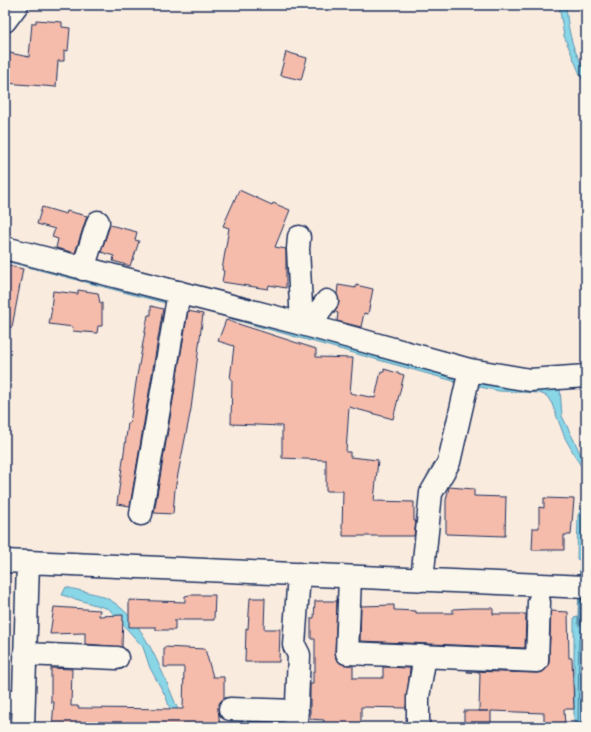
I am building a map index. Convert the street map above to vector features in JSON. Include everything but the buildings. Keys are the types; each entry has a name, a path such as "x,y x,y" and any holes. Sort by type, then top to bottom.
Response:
{"street":[{"path":"5,21 17,5"},
{"path":"69,271 98,222"},
{"path":"299,237 298,249 314,332"},
{"path":"5,248 36,265 179,292 221,312 314,332 470,370 530,380 586,376"},
{"path":"141,514 179,292"},
{"path":"314,332 327,301"},
{"path":"422,580 431,493 449,462 470,370"},
{"path":"5,561 586,587"},
{"path":"23,727 14,701 25,654 28,562"},
{"path":"230,709 296,719 299,655 294,645 298,574"},
{"path":"350,577 347,653 537,661 539,602"},
{"path":"25,654 117,658"},
{"path":"418,727 418,697 425,656"}],"water":[{"path":"559,5 566,5 571,37 574,48 584,69 586,82 582,79 564,36"},
{"path":"5,253 170,295 169,304 5,261"},
{"path":"226,309 560,389 562,416 586,465 586,475 565,438 552,404 547,396 539,393 499,391 457,382 225,317"},
{"path":"586,502 586,562 577,559 578,515"},
{"path":"66,587 94,594 110,600 124,610 136,624 156,658 186,727 176,727 166,697 150,668 143,647 109,609 62,595"},
{"path":"582,616 586,655 586,727 574,727 574,618"}],"waterway":[{"path":"581,583 583,557 586,543"},
{"path":"580,623 581,592"}]}
